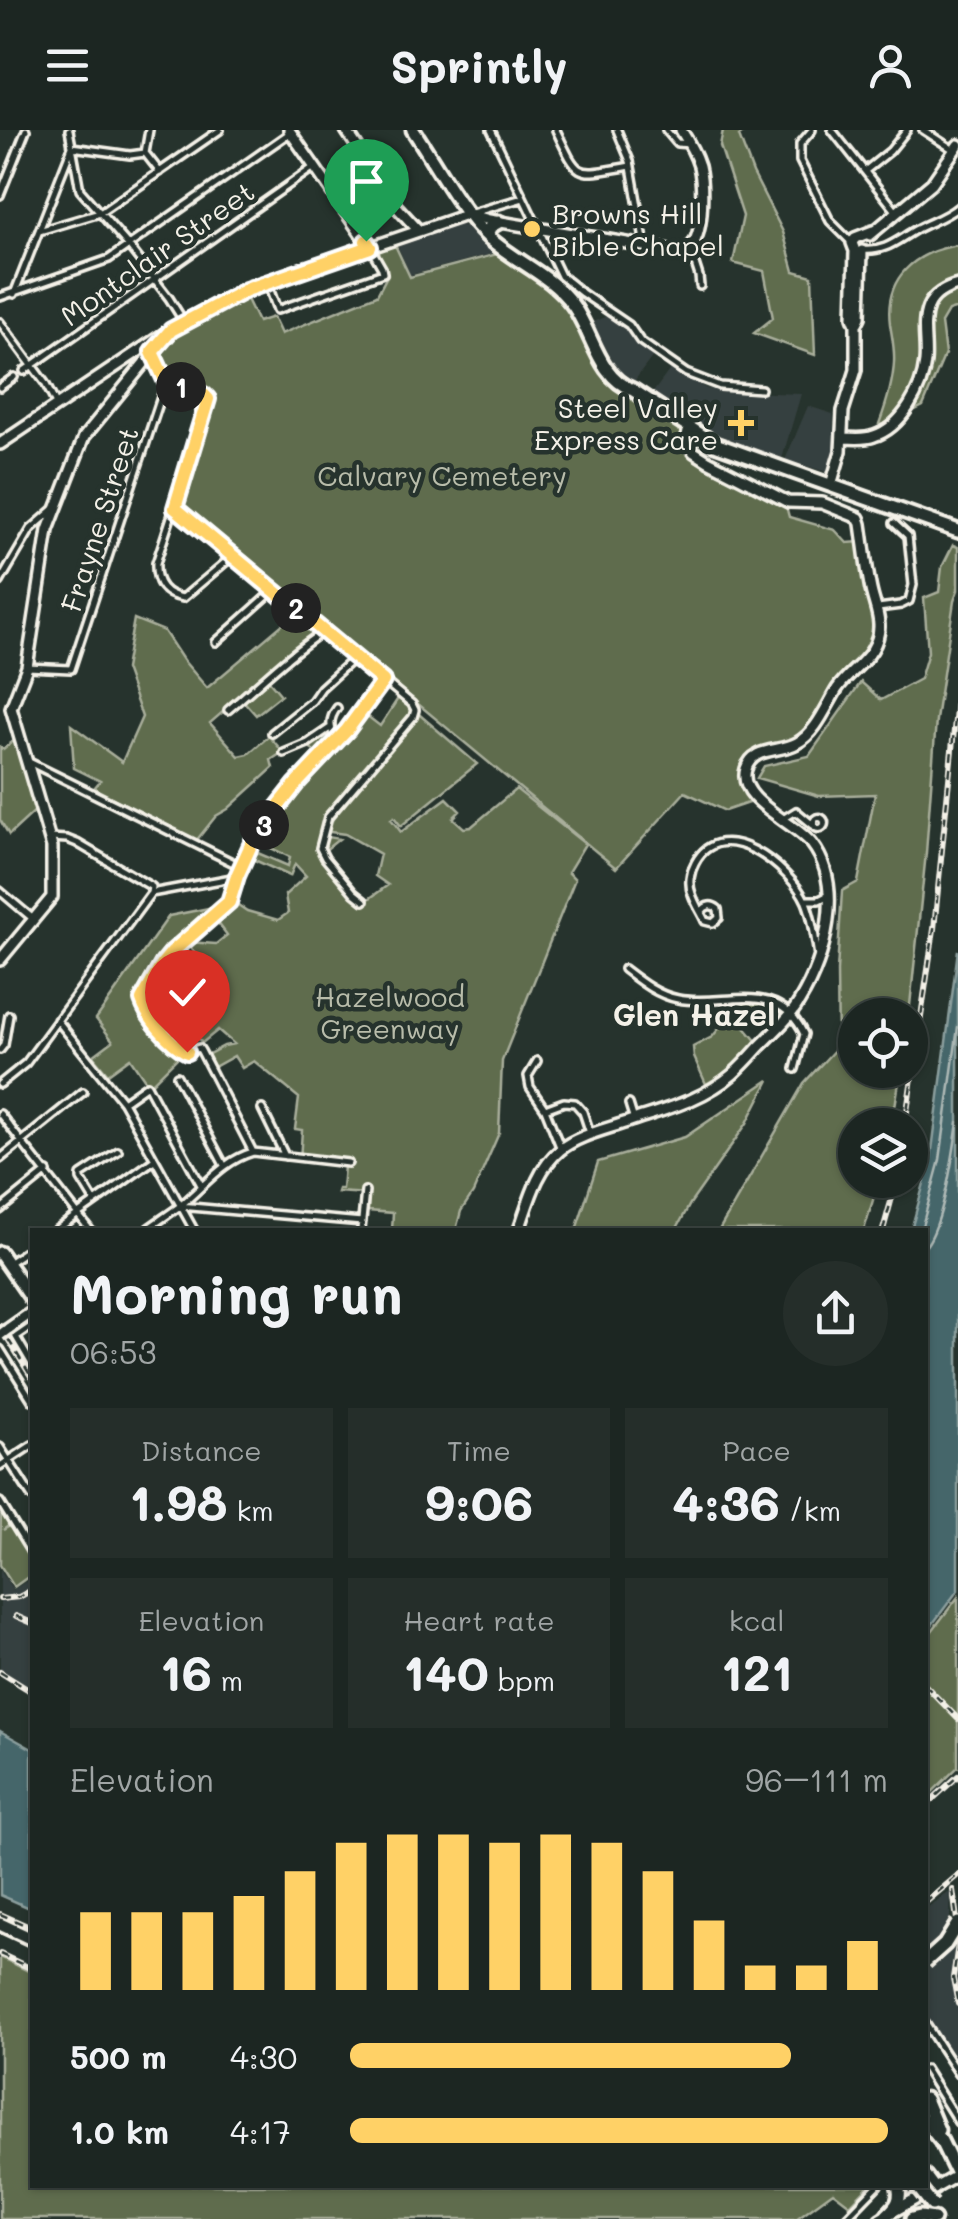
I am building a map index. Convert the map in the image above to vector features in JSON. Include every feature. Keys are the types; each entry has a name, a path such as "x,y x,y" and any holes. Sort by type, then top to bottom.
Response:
{"main road":[{"path":"418,131 469,214 490,240 551,281 572,304 632,390 724,447 958,531"},
{"path":"490,240 489,228 499,222"},
{"path":"4,1258 30,1296"},
{"path":"928,1955 958,1912"},
{"path":"0,1924 30,1938"},
{"path":"928,1957 945,1944 954,1927"},
{"path":"928,2107 946,2152"},
{"path":"928,2124 958,2175"},
{"path":"928,2180 934,2188"},
{"path":"883,2217 897,2205 899,2188"},
{"path":"901,2188 909,2203"},
{"path":"918,2188 943,2219"},
{"path":"912,2219 934,2219"}],"street":[{"path":"0,194 26,130"},
{"path":"69,130 80,190 128,246 184,322"},
{"path":"149,130 145,152 160,172"},
{"path":"346,130 396,206 419,231"},
{"path":"491,130 561,276 686,373 720,386 761,389"},
{"path":"556,130 578,170 592,172 631,166"},
{"path":"617,130 631,166 645,246"},
{"path":"666,130 678,143 690,144"},
{"path":"469,214 676,251 690,248 700,220 702,194 700,171 681,130"},
{"path":"812,130 800,144 800,161 830,221 861,245 892,246 958,207"},
{"path":"832,130 896,211"},
{"path":"865,171 890,151 907,130"},
{"path":"831,485 842,452 843,413 856,370 861,245 932,183 957,149 923,130"},
{"path":"0,297 109,259 291,131 370,247 382,273 277,310 268,282"},
{"path":"39,231 100,213 215,132"},
{"path":"72,146 130,155 145,152"},
{"path":"14,294 72,146"},
{"name":"Montclair Street","path":"24,372 314,167"},
{"path":"0,444 171,330 246,290 522,198"},
{"path":"690,248 700,286"},
{"path":"843,438 877,436 902,416 912,401 926,360 927,308 945,289 958,286"},
{"path":"0,322 58,406"},
{"path":"0,960 52,897 50,838 8,707 27,667 48,530 88,432 171,330"},
{"path":"152,352 166,382 208,399 155,576 160,587 172,597 182,598 234,555"},
{"path":"0,386 14,377"},
{"name":"Frayne Street","path":"27,667 71,669 166,382"},
{"path":"520,1228 534,1185 561,1149 590,1135 686,1103 734,1074 798,1003 825,939 829,895 826,873 814,846 800,831 751,796 744,776 752,758 763,751 794,745 803,739 879,636 878,608 870,588 859,518 822,503 788,502 708,461 689,446 689,426"},
{"path":"0,582 31,529 56,508"},
{"path":"175,508 415,710 413,718 328,816 320,848 324,858 364,900"},
{"path":"878,608 901,606 909,600 913,585 908,536 894,523"},
{"path":"216,642 274,590"},
{"path":"228,710 282,665 294,650 324,631"},
{"path":"272,733 312,701 355,657"},
{"path":"254,1152 199,1048 187,1052 177,1046 142,1000 172,952 229,902 255,836 383,681"},
{"path":"336,741 330,728 337,708"},
{"path":"284,753 330,728"},
{"path":"26,761 242,867"},
{"path":"783,819 796,811 812,821"},
{"path":"50,838 77,844 152,887 152,892"},
{"path":"702,911 690,892 693,866 708,848 718,844 748,847 780,866 805,900 818,958"},
{"path":"0,1084 26,1062 152,892 237,876"},
{"path":"0,891 33,920"},
{"path":"805,900 829,895"},
{"path":"624,968 663,995 692,1001 738,997 778,1004 790,1012 804,1034 795,1069"},
{"path":"0,1050 9,1015"},
{"path":"57,1020 123,1102 193,1228"},
{"path":"537,1061 528,1076 530,1087 545,1109 561,1149"},
{"path":"177,1076 224,1165"},
{"path":"123,1102 147,1086 202,1186"},
{"path":"0,1159 82,1092"},
{"path":"545,1109 575,1102 583,1112 590,1135"},
{"path":"629,1104 634,1120"},
{"path":"262,1110 285,1156"},
{"path":"0,1114 89,1228"},
{"path":"95,1202 80,1175 118,1151"},
{"path":"149,1228 239,1156 254,1152 348,1163"},
{"path":"59,1228 154,1160"},
{"path":"0,1210 47,1172"},
{"path":"180,1206 361,1226 365,1192"},
{"path":"4,1258 30,1248"},
{"path":"30,1314 8,1334 30,1362"},
{"path":"0,1349 30,1397"},
{"path":"0,1466 30,1446"},
{"path":"0,1447 30,1494"},
{"path":"0,1502 30,1551"},
{"path":"928,2028 958,2074"},
{"path":"928,2074 958,2122"},
{"path":"883,2217 958,2175"},
{"path":"845,2219 875,2188"}],"shaded area":[{"path":"457,224 471,228 491,249 491,254 410,275 396,242"},
{"path":"610,315 653,356 632,384 617,369 592,322"},
{"path":"671,368 705,388 718,391 801,394 781,462 716,439 652,394"},
{"path":"808,406 833,414 834,449 827,472 785,460"},
{"path":"0,1570 13,1590 30,1582 30,1695 0,1676"},
{"path":"951,1891 949,1940 953,1938 958,1953 958,2070 928,2025 928,1907"}],"green space":[{"path":"723,130 747,130 739,136 783,232 794,271 812,276 815,355 754,333 773,318 764,271 733,263 743,216 720,146"},
{"name":"Calvary Cemetery","path":"394,243 410,277 497,254 536,276 561,299 621,390 680,429 688,453 786,506 789,517 835,530 847,543 860,542 878,623 871,646 798,739 761,748 745,760 742,781 751,802 725,811 685,792 616,868 178,505 212,395 168,380 156,354 173,332 245,295 258,322 273,317 281,334 377,295 388,274 373,250"},
{"path":"958,245 958,282 936,289 926,303 912,391 896,415 879,424 893,371 889,307 892,293 916,261"},
{"path":"958,288 958,308 948,311 941,323 945,354 923,406 905,415 917,397 928,316 936,298"},
{"path":"953,545 958,547 958,590 936,720 911,998 838,998 838,1046 837,971 842,891 858,882 875,794 819,796 757,778 764,766 809,756 861,682 881,700 920,679 928,652 924,598 939,592 942,567"},
{"path":"297,612 317,630 265,676 281,695 256,715 240,697 210,723 239,756 248,754 269,736 283,752 271,760 273,768 216,816 196,841 94,788 100,781 74,768 71,725 122,762 142,717 125,669 134,619 164,631 207,688"},
{"name":"Hazelwood Greenway","path":"399,697 477,764 401,826 394,817 391,819 401,832 447,798 460,811 453,818 464,828 471,827 516,789 585,844 568,872 575,879 502,1061 499,1133 457,1228 392,1228 393,1213 368,1211 368,1194 337,1192 342,1189 344,1166 300,1161 302,1130 295,1129 299,1098 254,1061 242,1068 234,1056 214,1067 207,1055 234,1044 218,1030 202,1043 167,1000 148,1016 181,1054 149,1086 130,1058 108,1074 93,1056 113,1041 96,1019 169,916 209,908 212,912 163,957 151,978 159,989 178,975 176,970 198,958 187,942 216,944 227,935 215,919 235,903 247,911 278,920 288,913 285,895 306,876 295,864 290,876 250,858 253,851 288,866 290,857 258,842 283,805 322,760 309,746 329,731 336,746 362,712 380,726","holes":["323,831 345,834 380,854 375,876 388,885 366,901 329,861 324,851 339,839 322,836"]},
{"path":"15,740 36,810 9,835 0,820 0,747 3,749"},
{"path":"755,1001 773,1005 755,1010 755,1016 743,1021 758,1043 738,1065 706,1084 693,1047 712,1037 737,1007"},
{"path":"838,1046 838,1088 898,1088 895,1108 838,1108 838,1198 874,1198 865,1228 720,1228 804,1083"},
{"path":"769,1080 747,1123 677,1228 577,1228 598,1162 685,1137"},
{"path":"1,1506 11,1524 3,1530 10,1526 30,1557 30,1575 14,1587 0,1565"},
{"path":"958,1597 958,1767 928,1796 928,1636"},
{"path":"0,1957 30,1972 30,2188 866,2188 850,2205 833,2192 796,2219 0,2219"}],"water":[{"path":"958,950 958,1590 928,1630 928,1228 912,1228 920,1198 928,1198 928,1169"},
{"path":"0,1731 30,1748 30,1908 0,1895"}],"waterway":[{"path":"838,2219 869,2188"}],"railway":[{"path":"908,1108 934,929 958,690"},
{"path":"884,1228 892,1198"},
{"path":"0,1326 30,1375"},
{"path":"0,1599 30,1591"},
{"path":"16,1616 30,1622"},
{"path":"0,1672 30,1691"},
{"path":"928,1688 958,1719"},
{"path":"928,1803 958,1776"},
{"path":"928,1900 958,1875"},
{"path":"953,1890 958,1927"},
{"path":"0,1914 30,1927"},
{"path":"958,1945 953,1978 958,2004"},
{"path":"0,1954 30,1968"}],"place":[{"name":"Browns Hill Bible Chapel","path":"532,229"},
{"name":"Steel Valley Express Care","path":"741,423"}],"district":[{"name":"Glen Hazel","path":"694,1014"}],"route":[{"path":"187,1052 161,1028 142,1000 172,952 224,909 232,898 255,836 280,802 347,730 383,681 175,508 209,404 204,395 166,382 152,352 171,330 184,322 250,288 370,247 366,241"}]}
